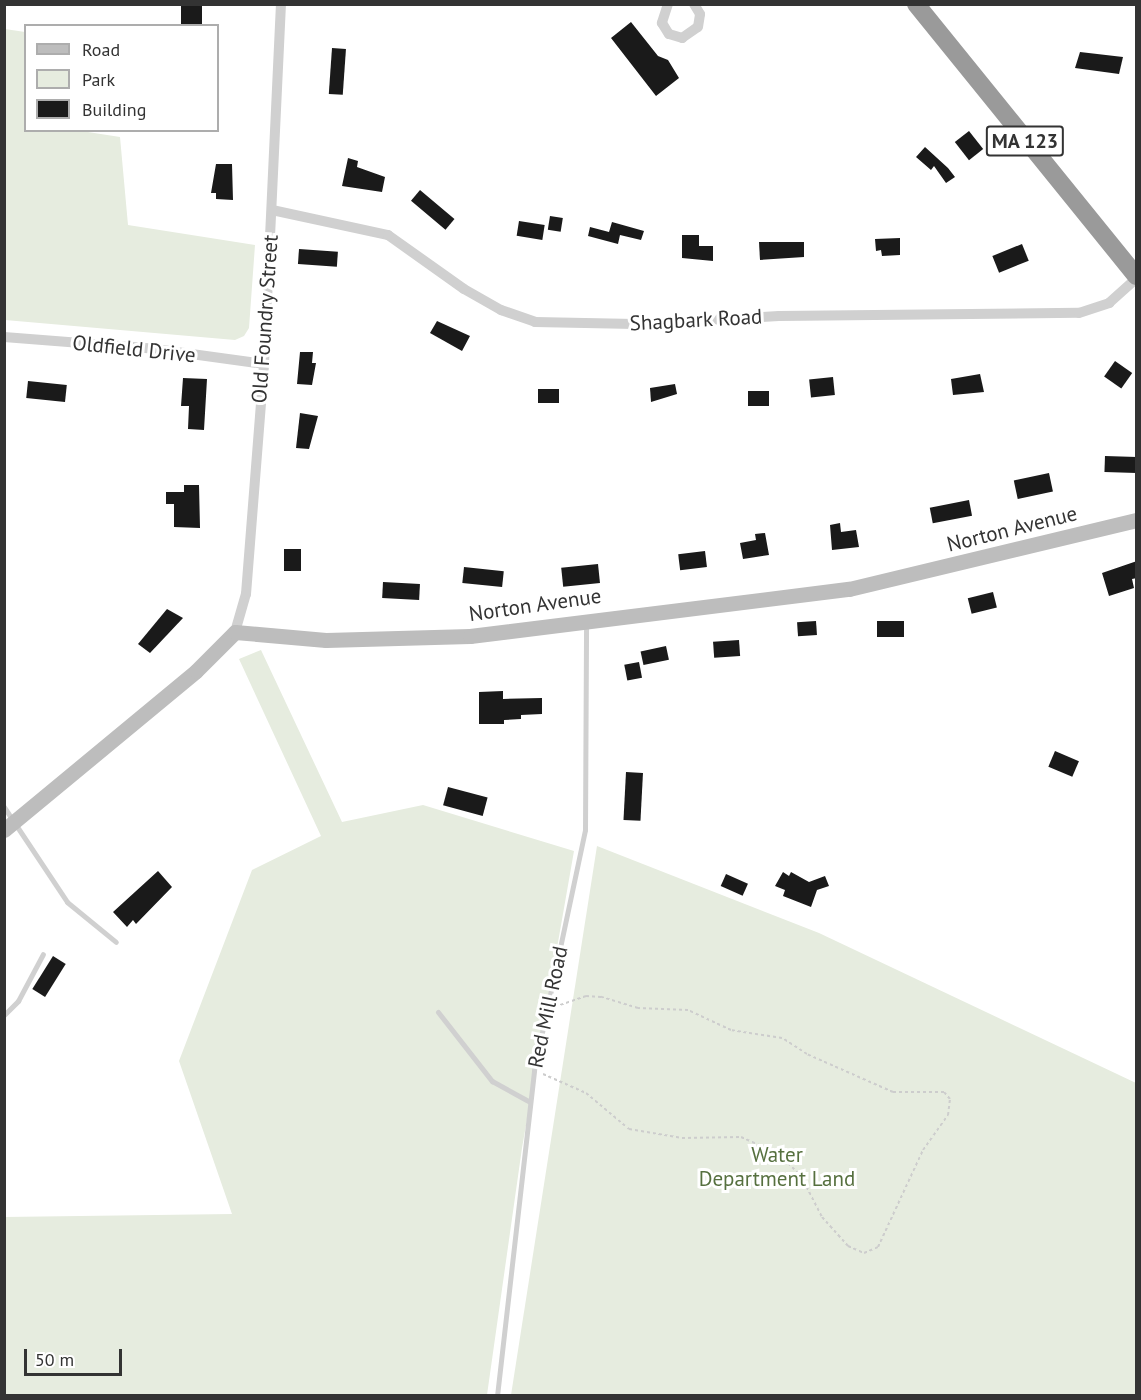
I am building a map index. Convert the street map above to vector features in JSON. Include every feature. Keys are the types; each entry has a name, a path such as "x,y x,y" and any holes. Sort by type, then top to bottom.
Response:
{"highway":[{"name":"MA 123","path":"916,4 1137,278"}],"street":[{"name":"Old Foundry Street","path":"236,632 246,594 264,364 281,4"},
{"path":"664,6 665,30 682,38 698,27 700,14 694,4"},
{"name":"Shagbark Road","path":"272,210 388,235 464,289 501,310 535,322 635,324 779,316 1079,312 1109,303 1137,278"},
{"name":"Oldfield Drive","path":"4,337 155,349 264,364"},
{"name":"Norton Avenue","path":"236,632 326,640 450,636 849,589 1137,520"},
{"path":"10,825 196,671 236,632"}],"lane":[{"name":"Red Mill Road","path":"497,1395 534,1070 585,831 586,620"},
{"path":"4,807 10,825 67,902 116,942"},
{"path":"4,1015 18,1001 43,954"},
{"path":"438,1012 492,1081 530,1102"}],"path":[{"path":"534,1070 586,1093 629,1129 682,1138 741,1137 759,1145 788,1163 801,1176 822,1217 848,1246 864,1253 878,1247 923,1150 948,1116 950,1100 944,1092 893,1092 807,1054 782,1038 731,1030 688,1010 638,1008 601,997 586,996 546,1010"}],"green space":[{"path":"5,29 24,32 24,132 88,132 120,137 128,225 255,245 249,328 244,336 235,340 5,320"},
{"path":"261,650 342,822 423,805 574,851 522,1148 487,1395 5,1395 4,1217 232,1214 179,1061 252,870 321,836 239,659"},
{"name":"Water Department Land","path":"597,846 819,933 1136,1083 1136,1395 511,1395"}],"building":[{"path":"181,4 202,4 202,24 181,24"},
{"path":"631,22 658,56 668,60 679,78 656,96 611,38"},
{"path":"332,48 346,49 343,95 329,94"},
{"path":"1080,52 1123,57 1119,74 1075,68"},
{"path":"969,131 983,149 969,160 955,142"},
{"path":"925,147 955,177 946,183 934,166 931,170 916,157"},
{"path":"348,158 358,161 357,167 385,177 382,192 342,186"},
{"path":"216,164 232,164 233,200 216,199 216,193 211,193"},
{"path":"420,190 454,219 445,230 411,201"},
{"path":"550,216 563,218 561,232 548,230"},
{"path":"519,221 545,225 542,240 517,236"},
{"path":"612,222 644,231 641,240 620,235 618,244 588,236 590,227 609,232"},
{"path":"682,235 699,235 699,246 713,246 713,261 682,258"},
{"path":"900,238 900,255 882,256 881,250 876,251 875,239"},
{"path":"759,242 804,242 804,257 760,260"},
{"path":"1022,244 1029,261 999,273 992,256"},
{"path":"299,249 338,252 337,267 298,264"},
{"path":"437,321 470,336 462,351 430,333"},
{"path":"300,352 313,352 312,363 316,363 312,385 297,384"},
{"path":"1115,361 1132,373 1121,389 1104,377"},
{"path":"980,374 984,392 953,395 951,379"},
{"path":"833,377 835,395 811,397 809,380"},
{"path":"183,378 207,379 204,430 188,429 189,406 181,406"},
{"path":"28,381 67,385 65,402 26,398"},
{"path":"675,384 677,394 651,402 650,388"},
{"path":"538,389 559,389 559,403 538,403"},
{"path":"748,391 769,391 769,406 748,406"},
{"path":"300,413 318,416 309,449 296,448"},
{"path":"1105,456 1136,457 1136,473 1104,472"},
{"path":"1049,473 1053,492 1018,499 1014,480"},
{"path":"184,485 199,485 200,528 174,527 174,504 166,504 166,492 184,492"},
{"path":"969,500 972,516 933,523 930,508"},
{"path":"840,523 841,532 856,530 859,547 832,550 830,525"},
{"path":"765,533 769,555 743,559 740,543 756,540 755,534"},
{"path":"284,549 301,549 301,571 284,571"},
{"path":"705,551 707,567 680,570 678,554"},
{"path":"1137,561 1137,578 1132,579 1134,588 1109,596 1102,573"},
{"path":"598,564 600,583 563,587 561,568"},
{"path":"464,567 504,571 502,587 462,583"},
{"path":"383,582 420,584 419,600 382,598"},
{"path":"993,592 997,608 972,614 968,598"},
{"path":"167,609 183,618 150,653 138,644"},
{"path":"816,621 817,635 798,636 797,622"},
{"path":"877,621 904,621 904,637 877,637"},
{"path":"739,640 740,656 714,658 713,642"},
{"path":"666,646 669,660 643,665 641,651"},
{"path":"639,662 642,678 627,681 624,665"},
{"path":"503,691 503,699 542,698 542,714 521,715 521,719 504,720 504,724 479,724 479,692"},
{"path":"1055,751 1079,761 1072,777 1048,767"},
{"path":"626,772 643,773 640,821 623,820"},
{"path":"448,787 488,798 483,816 443,805"},
{"path":"158,871 172,887 136,924 133,920 127,927 113,912"},
{"path":"783,872 789,876 791,872 809,882 825,876 829,886 817,890 811,907 783,896 785,890 775,886"},
{"path":"726,874 748,884 743,896 721,886"},
{"path":"53,956 66,964 45,997 32,989"}]}
